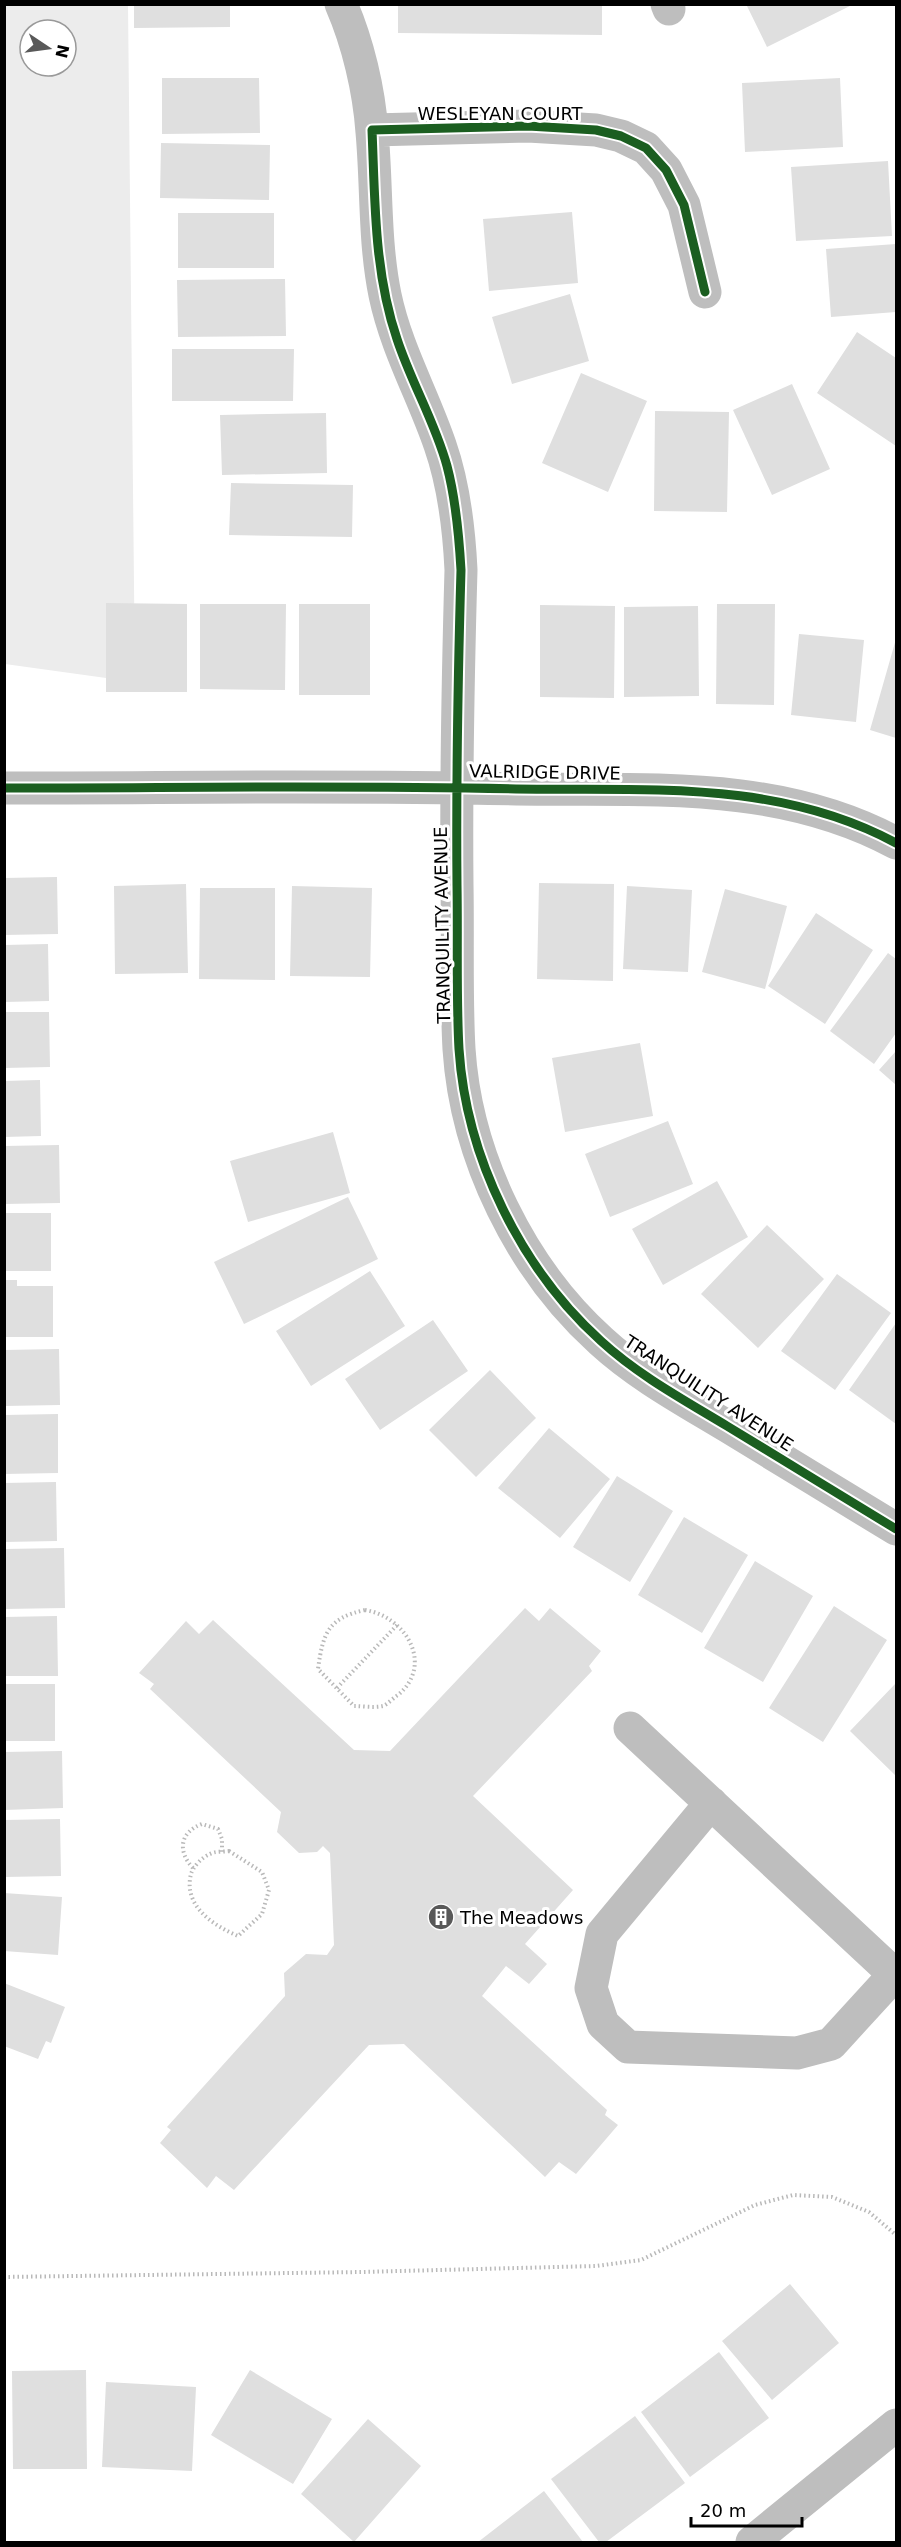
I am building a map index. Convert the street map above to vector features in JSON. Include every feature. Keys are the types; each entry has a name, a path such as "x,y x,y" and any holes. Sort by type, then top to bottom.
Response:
{"street":[{"name":"TRANQUILITY AVENUE","path":"341,4 355,35 372,130 376,222 386,296 396,338 447,467 459,534 457,787 459,1050 465,1097 490,1184 508,1221 532,1261 578,1318 601,1341 633,1367 897,1528"},
{"name":"WESLEYAN COURT","path":"372,130 528,126 596,130 621,136 646,148 666,170 684,205 705,291"},
{"name":"VALRIDGE DRIVE","path":"4,788 457,787 713,792 765,798 830,814 897,843"},
{"path":"630,1728 711,1803 896,1975 831,2044 796,2053 628,2047 603,2024 591,1988 602,1934 711,1803"},
{"path":"752,2542 897,2425"}],"path":[{"path":"365,1610 377,1611 398,1624 415,1652 416,1669 404,1690 384,1706 354,1706 337,1689 318,1669 321,1645 329,1629 345,1614 365,1610"},
{"path":"337,1689 398,1624"},
{"path":"193,1868 184,1859 182,1848 184,1836 192,1828 202,1824 218,1829 222,1839 222,1852"},
{"path":"229,1851 262,1872 269,1890 262,1914 238,1936 222,1929 193,1904 188,1886 193,1868 210,1854 229,1851"},
{"path":"4,2277 596,2266 640,2260 755,2205 793,2195 832,2197 869,2212 897,2235"}],"shaded area":[{"path":"5,5 128,5 135,682 5,664"}],"building":[{"path":"134,4 230,4 230,27 134,28"},
{"path":"398,4 602,4 602,35 398,33"},
{"path":"746,4 854,4 767,47"},
{"path":"162,78 259,78 260,133 162,134"},
{"path":"840,78 843,147 745,152 742,83"},
{"path":"161,143 270,145 269,200 160,198"},
{"path":"888,161 892,236 796,241 791,167"},
{"path":"572,212 578,283 489,291 483,219"},
{"path":"178,213 274,213 274,268 178,268"},
{"path":"896,244 896,312 831,317 826,249"},
{"path":"285,279 286,336 178,337 177,280"},
{"path":"570,294 589,361 512,384 492,317"},
{"path":"857,332 896,358 896,446 817,393"},
{"path":"172,349 294,349 293,401 172,401"},
{"path":"581,373 647,401 608,492 542,463"},
{"path":"792,384 830,469 772,495 733,410"},
{"path":"655,411 729,412 727,512 654,511"},
{"path":"326,413 327,473 222,475 220,415"},
{"path":"231,483 353,485 352,537 229,535"},
{"path":"106,603 187,604 187,692 106,692"},
{"path":"200,604 286,604 285,690 200,689"},
{"path":"299,604 370,604 370,695 299,695"},
{"path":"717,604 775,604 774,705 716,704"},
{"path":"540,605 615,606 614,698 540,697"},
{"path":"698,606 699,696 624,697 624,607"},
{"path":"799,634 864,640 856,722 791,715"},
{"path":"896,639 896,738 870,730"},
{"path":"57,877 58,934 4,935 4,878"},
{"path":"539,883 614,884 613,981 537,979"},
{"path":"186,884 188,973 115,974 114,886"},
{"path":"292,886 372,888 370,977 290,976"},
{"path":"627,886 692,890 688,972 623,969"},
{"path":"200,888 275,888 275,980 199,979"},
{"path":"725,889 787,906 765,989 702,972"},
{"path":"816,913 873,950 825,1024 768,986"},
{"path":"48,944 49,1001 4,1002 4,945"},
{"path":"888,953 896,959 896,1033 874,1064 830,1031"},
{"path":"4,1012 49,1012 50,1067 4,1068"},
{"path":"640,1043 653,1116 565,1132 552,1058"},
{"path":"896,1051 896,1085 879,1070"},
{"path":"40,1080 41,1136 4,1137 4,1081"},
{"path":"668,1121 693,1184 610,1217 585,1154"},
{"path":"333,1132 350,1193 248,1222 230,1161"},
{"path":"59,1145 60,1203 4,1204 4,1146"},
{"path":"717,1181 748,1237 663,1285 632,1229"},
{"path":"348,1197 378,1259 244,1324 214,1262"},
{"path":"4,1213 51,1213 51,1271 4,1271"},
{"path":"767,1225 824,1279 758,1348 701,1294"},
{"path":"370,1271 405,1326 311,1386 276,1331"},
{"path":"837,1274 891,1313 835,1390 781,1351"},
{"path":"4,1280 17,1280 17,1286 53,1286 53,1337 4,1337"},
{"path":"433,1320 468,1371 380,1430 345,1379"},
{"path":"896,1323 896,1424 849,1390"},
{"path":"59,1349 60,1405 4,1406 4,1350"},
{"path":"490,1370 536,1418 476,1477 429,1430"},
{"path":"58,1414 58,1473 4,1474 4,1415"},
{"path":"549,1428 610,1479 560,1538 498,1488"},
{"path":"617,1476 673,1511 630,1582 573,1547"},
{"path":"56,1482 57,1541 4,1542 4,1483"},
{"path":"684,1517 748,1555 702,1633 638,1595"},
{"path":"64,1548 65,1608 4,1609 4,1549"},
{"path":"755,1561 813,1596 763,1682 704,1648"},
{"path":"834,1606 887,1640 823,1742 769,1708"},
{"name":"The Meadows","path":"525,1608 539,1621 550,1608 601,1651 589,1666 592,1671 473,1796 573,1890 525,1944 547,1964 529,1984 506,1966 482,1996 607,2110 605,2115 618,2125 576,2174 559,2162 545,2177 404,2044 369,2045 234,2190 216,2176 207,2188 160,2143 171,2130 167,2127 285,1996 284,1973 306,1954 327,1955 334,1945 330,1853 323,1846 317,1852 299,1853 277,1832 281,1812 150,1689 154,1684 139,1673 186,1621 199,1634 213,1620 354,1750 390,1751"},
{"path":"57,1616 58,1676 4,1676 4,1617"},
{"path":"896,1683 896,1776 850,1731"},
{"path":"4,1684 55,1684 55,1741 4,1741"},
{"path":"62,1751 63,1808 4,1810 4,1752"},
{"path":"60,1819 61,1876 4,1877 4,1820"},
{"path":"4,1893 62,1897 58,1955 4,1951"},
{"path":"4,1983 65,2007 51,2043 46,2041 38,2059 4,2046"},
{"path":"790,2284 839,2343 772,2400 722,2341"},
{"path":"719,2352 769,2418 690,2477 641,2412"},
{"path":"86,2370 87,2469 13,2469 12,2371"},
{"path":"250,2370 332,2419 293,2484 211,2435"},
{"path":"106,2382 196,2387 192,2471 102,2467"},
{"path":"635,2416 685,2483 606,2542 599,2542 551,2479"},
{"path":"368,2419 421,2466 354,2542 301,2494"},
{"path":"544,2491 583,2542 478,2542"}],"cycle path":[{"path":"705,292 684,205 666,170 646,148 621,136 596,130 528,126 372,130 377,236 389,314 403,355 442,450 453,492 458,531 461,570 457,806 458,1029 464,1090 473,1130 486,1170 523,1245 546,1280 572,1312 601,1341 630,1365 662,1386 896,1529"},
{"path":"4,788 388,787 662,790 758,798 805,808 851,822 896,843"}],"place":[{"name":"The Meadows","path":"441,1917"}]}
